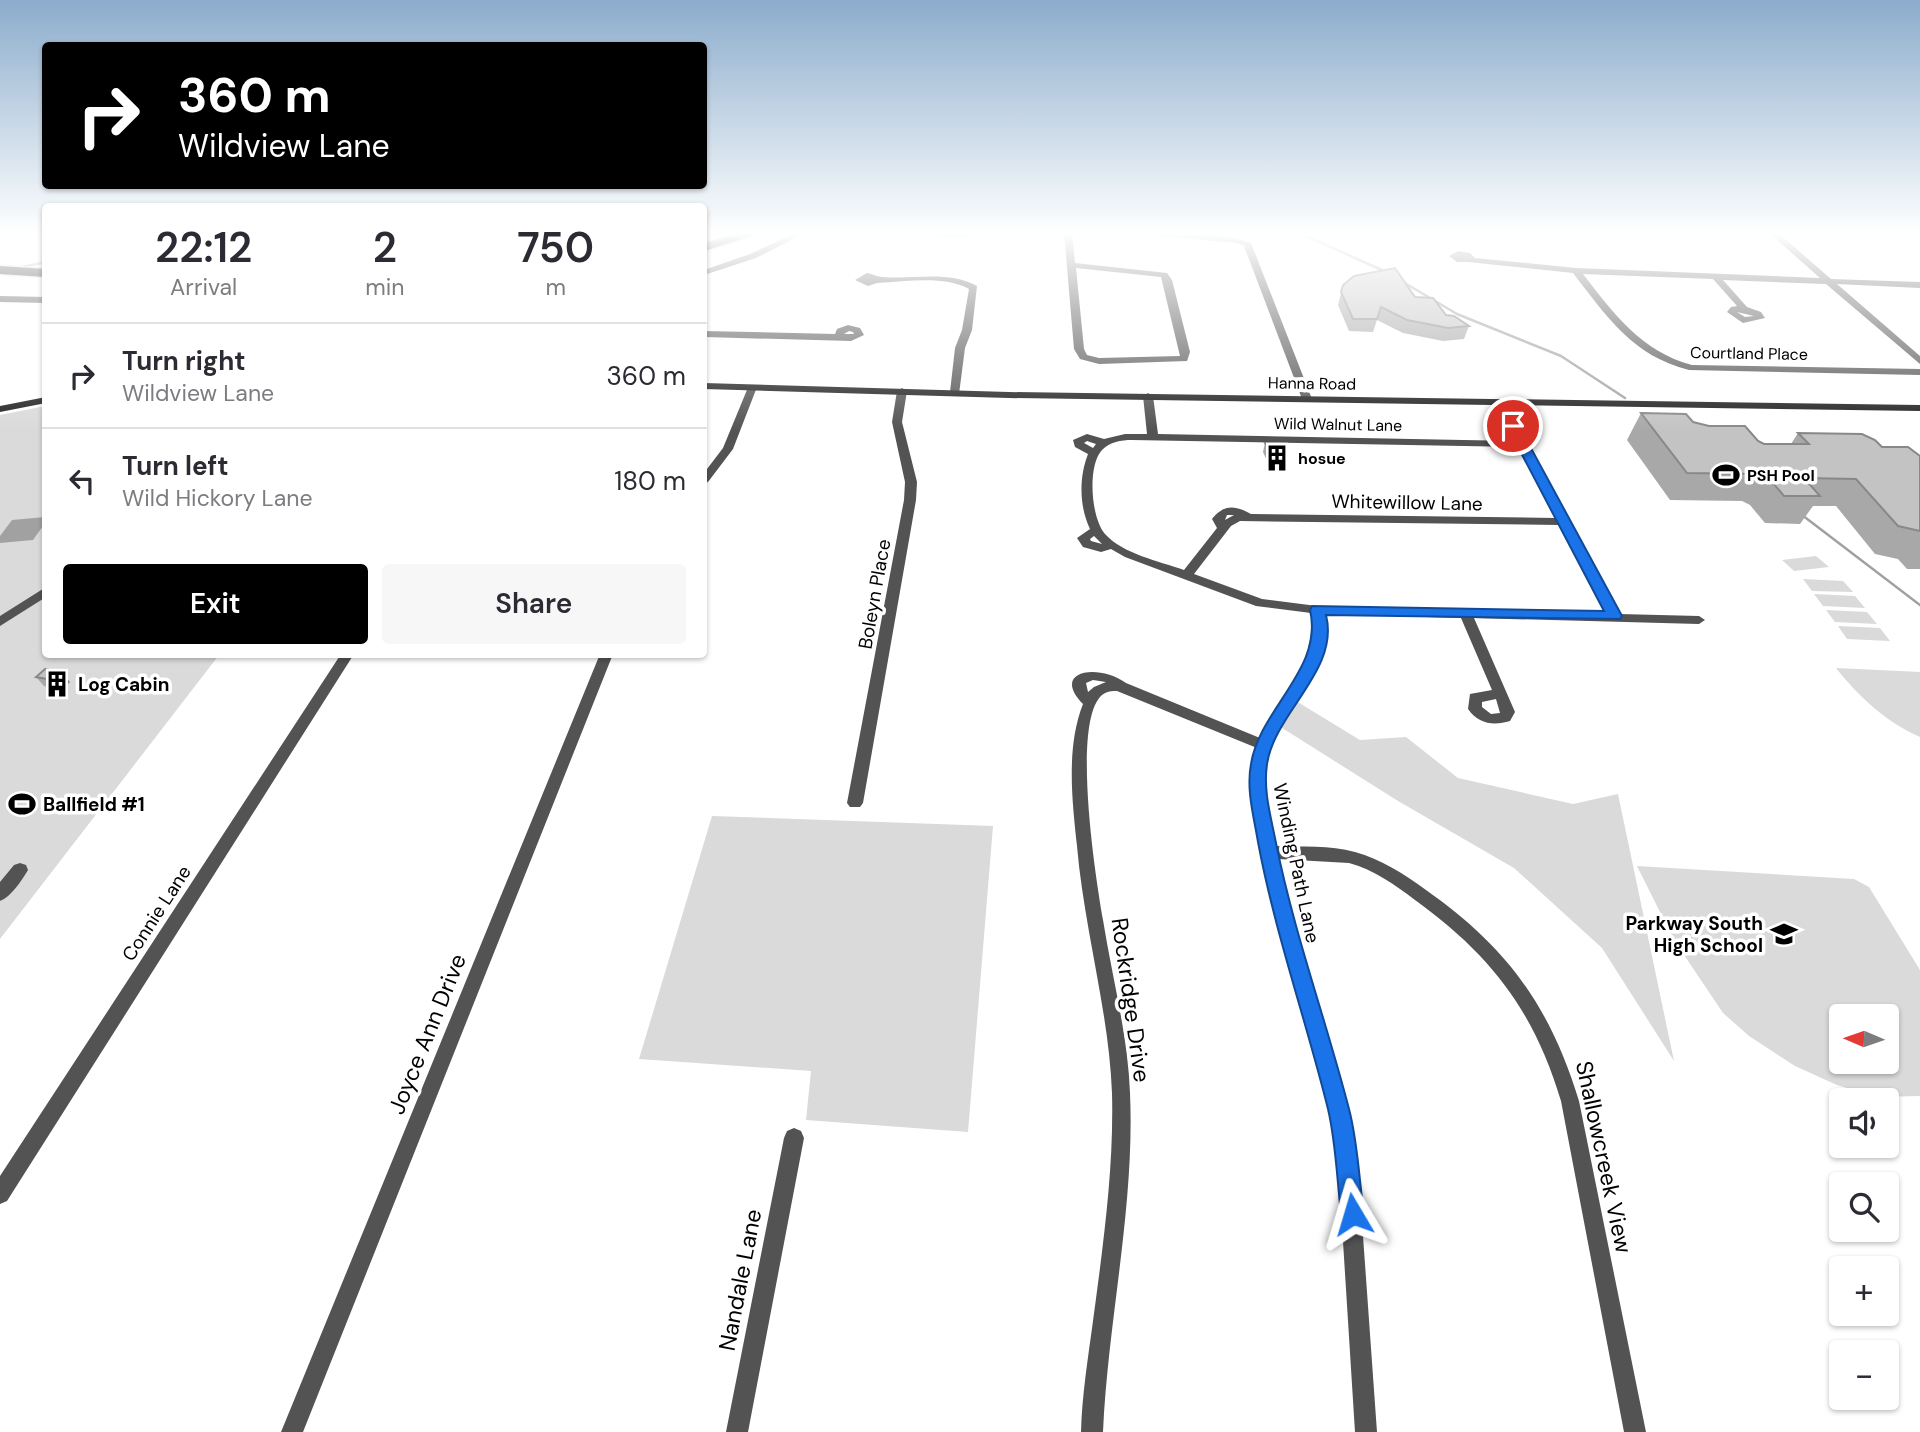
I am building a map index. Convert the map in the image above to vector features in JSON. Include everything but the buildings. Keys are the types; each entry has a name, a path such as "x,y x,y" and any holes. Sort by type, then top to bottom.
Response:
{"street":[{"path":"0,299 42,300"},
{"path":"955,392 960,348 967,330 971,299"},
{"path":"1074,299 1080,351 1074,357 1078,362 1090,364 1099,361 1167,361 1187,364 1193,360 1191,355 1184,355 1172,299"},
{"path":"1269,299 1307,399"},
{"name":"Courtland Place","path":"1599,299 1629,334 1655,358 1674,366 1692,369 1920,372"},
{"path":"1735,299 1744,309"},
{"path":"1848,299 1920,361"},
{"path":"707,334 841,337"},
{"name":"Hanna Road","path":"707,386 1920,408"},
{"path":"707,476 728,449 752,387"},
{"name":"Boleyn Place","path":"855,803 910,500 911,482 897,422 902,391"},
{"path":"1148,396 1153,437 1117,438 1099,447 1088,464 1089,510 1096,530 1111,545 1186,576 1259,603 1317,610 1699,620"},
{"path":"0,409 42,401"},
{"path":"1500,402 1614,616"},
{"name":"Wild Walnut Lane","path":"1153,437 1523,444"},
{"name":"Whitewillow Lane","path":"1186,576 1223,528 1232,520 1249,516 1564,522"},
{"path":"0,622 42,594"},
{"name":"Winding Path Lane","path":"1317,610 1321,624 1311,666 1272,724 1263,745 1258,792 1281,908 1339,1112 1353,1214 1360,1371 1366,1432"},
{"path":"1465,613 1500,693"},
{"name":"Connie Lane","path":"0,1194 345,658"},
{"name":"Joyce Ann Drive","path":"292,1432 605,658"},
{"name":"Rockridge Drive","path":"1092,1432 1094,1387 1104,1322 1120,1151 1121,1094 1118,1054 1083,854 1081,750 1083,727 1095,696 1080,694 1078,687 1080,680 1089,674 1108,676 1121,686"},
{"path":"1095,696 1121,686 1263,745"},
{"name":"Shallowcreek View","path":"1269,852 1350,857 1374,866 1461,924 1525,996 1548,1033 1561,1066 1570,1101 1635,1432"},
{"path":"0,894 20,870"},
{"name":"Nandale Lane","path":"737,1432 794,1138"}],"shaded area":[{"path":"42,407 42,658 217,658 0,939 0,415"},
{"path":"42,517 42,527 33,540 0,543 0,536 12,520"},
{"path":"1816,556 1829,567 1794,571 1782,560"},
{"path":"1803,579 1843,581 1853,592 1812,591"},
{"path":"1814,594 1855,596 1865,608 1823,606"},
{"path":"1826,610 1867,612 1877,624 1835,622"},
{"path":"1838,626 1880,628 1890,641 1847,639"},
{"path":"1836,668 1920,672 1920,737 1874,708"},
{"path":"1296,701 1360,740 1406,737 1458,778 1573,804 1618,794 1674,1061 1602,948 1514,868 1398,801 1279,726"},
{"path":"712,816 993,826 968,1132 806,1120 811,1071 639,1059"},
{"path":"1637,866 1854,879 1869,887 1920,970 1920,1096 1899,1096 1899,1088 1847,1088 1837,1085 1795,1066 1749,1036 1723,1013 1674,940"}],"waterway":[{"path":"1431,299 1457,314 1561,356 1625,398"},
{"path":"1802,515 1920,605"}],"place":[{"name":"hosue","path":"1277,458"},
{"name":"PSH Pool","path":"1726,475"},
{"name":"Log Cabin","path":"57,684"},
{"name":"Ballfield #1","path":"22,804"},
{"name":"Parkway South High School","path":"1784,934"}],"route":[{"path":"1353,1214 1339,1112 1281,908 1269,852 1258,792 1259,763 1272,724 1311,666 1321,624 1317,610 1614,616 1513,426"}]}
